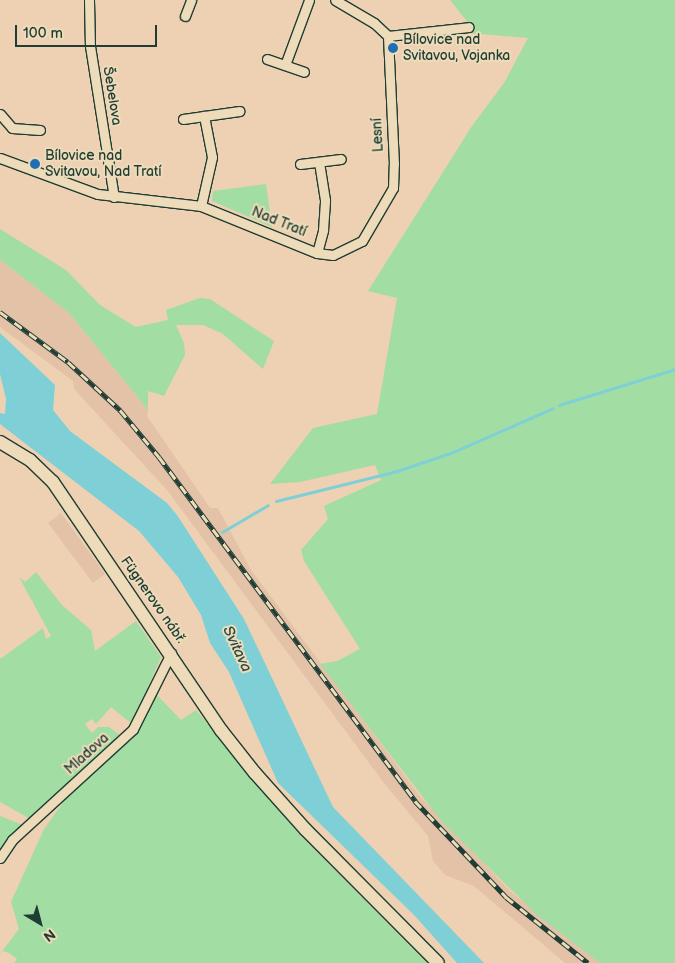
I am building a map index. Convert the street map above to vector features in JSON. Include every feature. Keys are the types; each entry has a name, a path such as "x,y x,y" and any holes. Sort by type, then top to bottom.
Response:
{"street":[{"name":"Šebelova","path":"89,0 90,46 114,197"},
{"path":"185,16 191,0"},
{"path":"285,65 309,0"},
{"path":"334,0 374,23 388,36 469,28"},
{"name":"Lesní","path":"317,253 332,255 362,241 393,188 388,36"},
{"path":"267,59 304,72"},
{"path":"183,119 239,111"},
{"path":"0,114 12,128 40,130"},
{"path":"202,206 212,157 204,116"},
{"name":"Nad Tratí","path":"0,158 98,194 202,206 317,253 323,230 325,200 319,162"},
{"path":"300,164 342,159"},
{"name":"Fügnerovo nábř.","path":"0,442 30,460 53,482 171,653 221,730 269,788 438,963"},
{"name":"Mladova","path":"0,858 12,840 133,729 171,653"}],"shaded area":[{"path":"0,260 69,313 148,410 147,416 210,508 218,508 251,570 420,796 510,891 600,963 565,963 474,886 445,875 433,861 428,836 384,783 167,490 74,389 73,381 0,327"},
{"path":"61,513 105,574 93,583 48,523"}],"green space":[{"path":"450,0 675,0 675,963 600,963 537,915 443,823 320,664 337,661 360,649 304,561 301,550 328,519 324,506 381,480 375,465 300,482 270,484 313,428 377,414 397,298 368,291 472,126 504,83 528,38 467,33 469,24"},
{"path":"266,184 272,227 212,201 213,191"},
{"path":"0,229 66,270 100,305 136,327 168,320 166,310 200,298 210,299 274,341 263,369 223,334 203,325 176,325 184,343 185,355 164,396 148,391 148,410 69,313 0,260"},
{"path":"36,572 62,605 91,630 95,651 136,621 161,657 132,724 111,707 96,724 92,719 85,724 92,733 98,727 109,727 121,736 30,819 0,802 0,659 43,628 46,639 51,636 19,577 25,582"},
{"path":"155,693 181,720 196,710 301,836 427,963 14,963 17,959 9,953 3,951 0,954 19,929 11,902 44,829 69,794 138,731"},
{"path":"0,816 23,825 0,854"}],"water":[{"name":"Svitava","path":"0,333 55,385 53,410 70,431 167,503 177,515 244,619 333,807 484,963 457,963 414,915 278,783 229,672 210,643 201,615 178,577 139,531 0,424 0,413 5,414 6,399 0,374"}],"waterway":[{"path":"559,405 675,369"},
{"path":"276,501 397,471 453,452 553,408"},
{"path":"222,532 268,505"}],"railway":[{"path":"0,312 68,362 120,410 159,457 415,801 506,897 588,963"}],"place":[{"name":"Bílovice nad Svitavou, Vojanka","path":"393,48"},
{"name":"Bílovice nad Svitavou, Nad Tratí","path":"35,164"}]}
